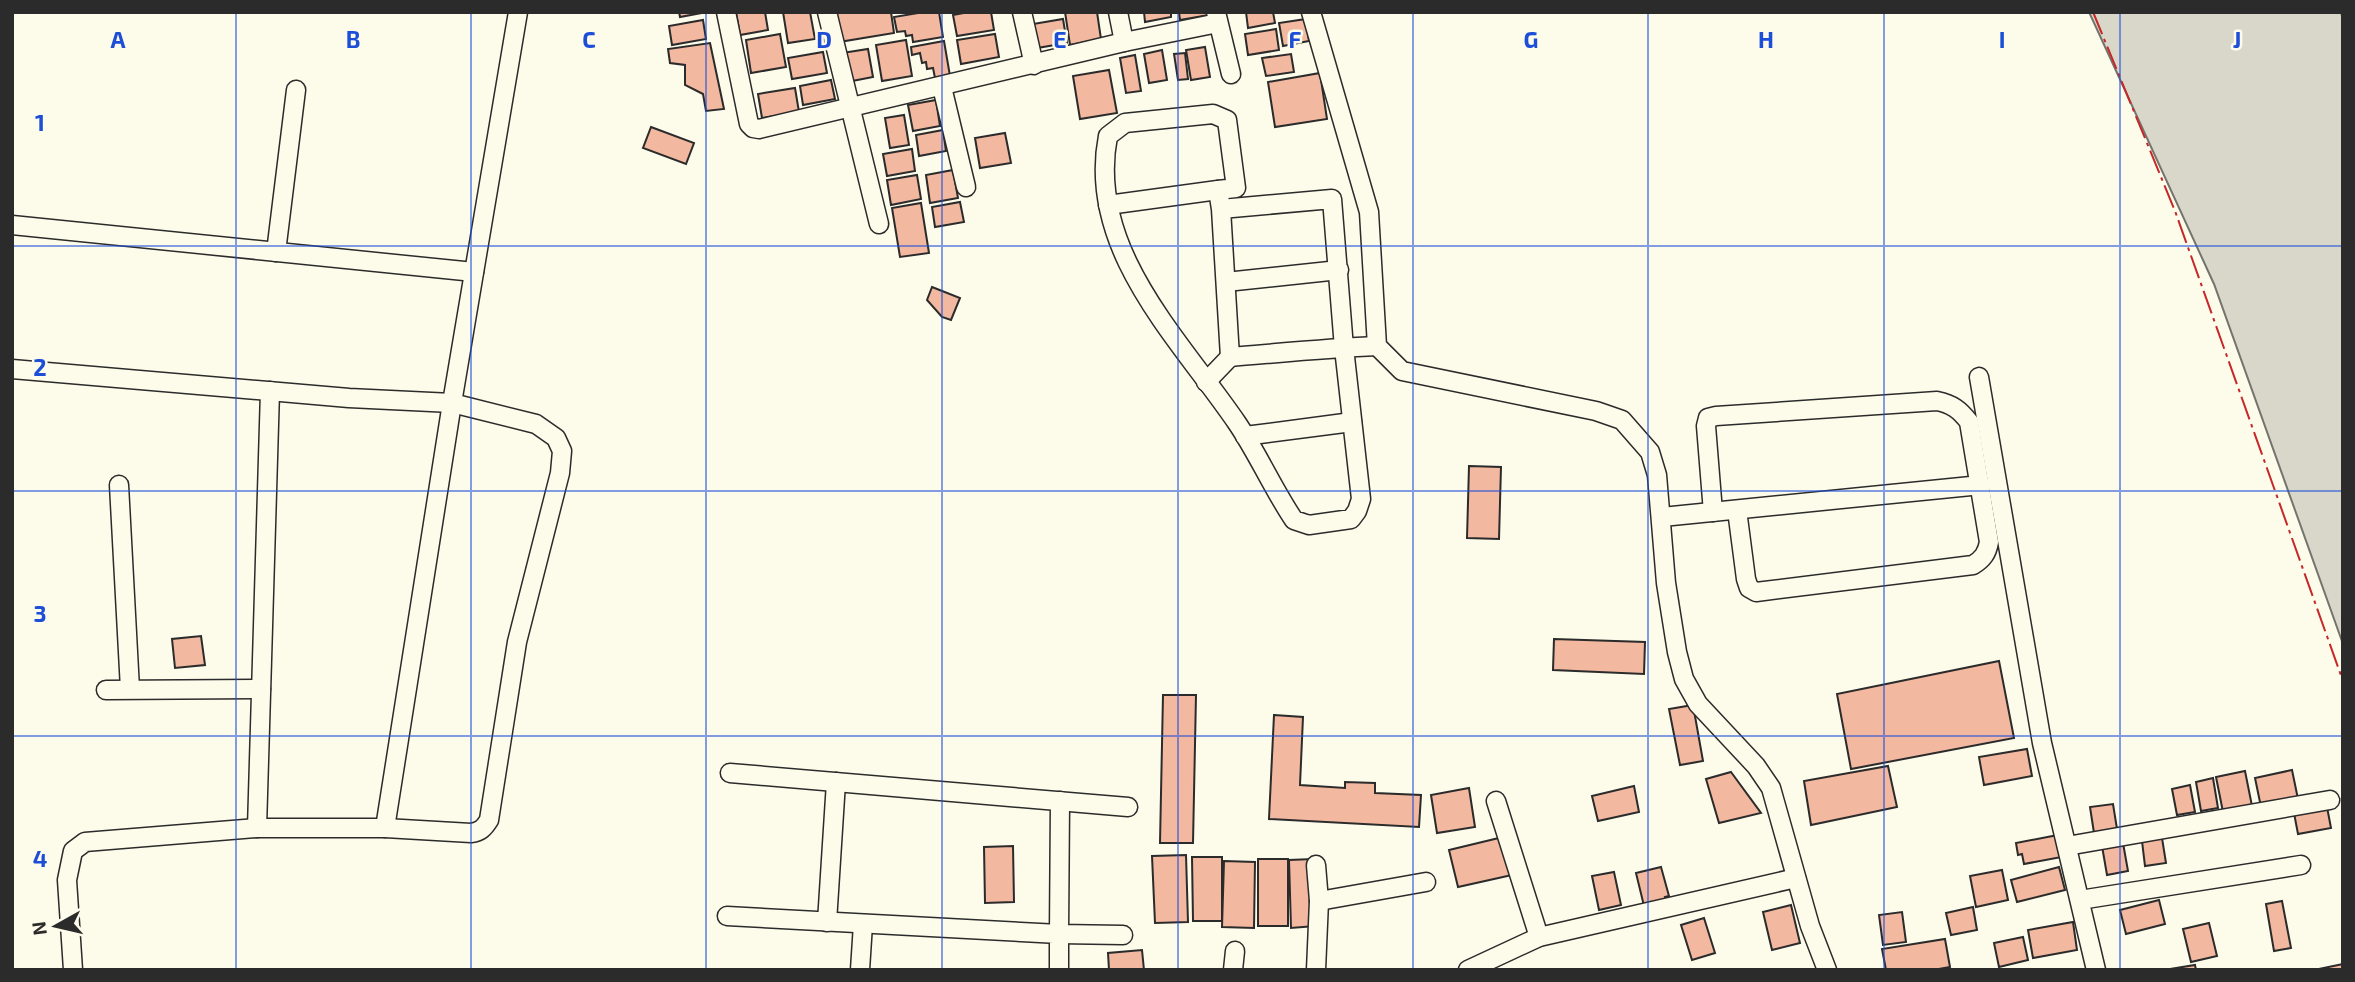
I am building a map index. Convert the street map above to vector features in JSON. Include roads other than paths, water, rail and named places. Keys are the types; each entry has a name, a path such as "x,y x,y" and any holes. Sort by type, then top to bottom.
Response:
{"street":[{"path":"385,828 452,403 518,12"},
{"path":"726,12 749,124 759,129 1034,65 1217,18 1231,74"},
{"path":"827,12 879,224"},
{"path":"1022,12 1034,65"},
{"path":"1118,12 1124,42"},
{"path":"1311,12 1369,212 1377,346 1402,372 1596,411 1622,420 1650,452 1657,475 1666,583 1676,652 1684,679 1698,704 1756,766 1771,788 1810,926 1827,970"},
{"path":"942,87 966,187"},
{"path":"276,252 296,90"},
{"path":"1108,205 1236,188 1227,120 1213,114 1125,123 1108,136 1105,150 1108,205 1125,256 1164,324 1245,436 1294,520 1309,524 1351,519 1361,499 1344,348 1332,199"},
{"path":"1219,190 1230,357"},
{"path":"1221,209 1332,199 1366,204"},
{"path":"12,225 474,272"},
{"path":"1226,282 1339,270"},
{"path":"1206,382 1230,357 1377,346"},
{"path":"12,369 452,403 536,424 556,438 562,451 560,473 517,642 489,820 484,828 471,833 385,828 257,828 85,842 73,851 67,880 73,970"},
{"path":"1979,377 2042,743 2096,970"},
{"path":"257,828 270,391"},
{"path":"1713,512 1706,426 1708,418 1937,401 1948,403 1960,410 1969,422 1989,542 1981,560 1973,565 1756,592 1749,588 1745,579 1737,510"},
{"path":"1245,436 1352,422"},
{"path":"119,485 131,690"},
{"path":"1662,517 1981,485"},
{"path":"106,690 261,689"},
{"path":"730,773 1128,807"},
{"path":"827,922 836,782"},
{"path":"2067,846 2330,800"},
{"path":"1496,801 1539,937"},
{"path":"1059,970 1060,802"},
{"path":"1316,865 1319,901 1317,970"},
{"path":"2080,900 2301,865"},
{"path":"1468,970 1539,937 1796,878"},
{"path":"1319,901 1426,882"},
{"path":"727,916 1123,935"},
{"path":"860,970 863,924"},
{"path":"1233,970 1235,951"}]}
